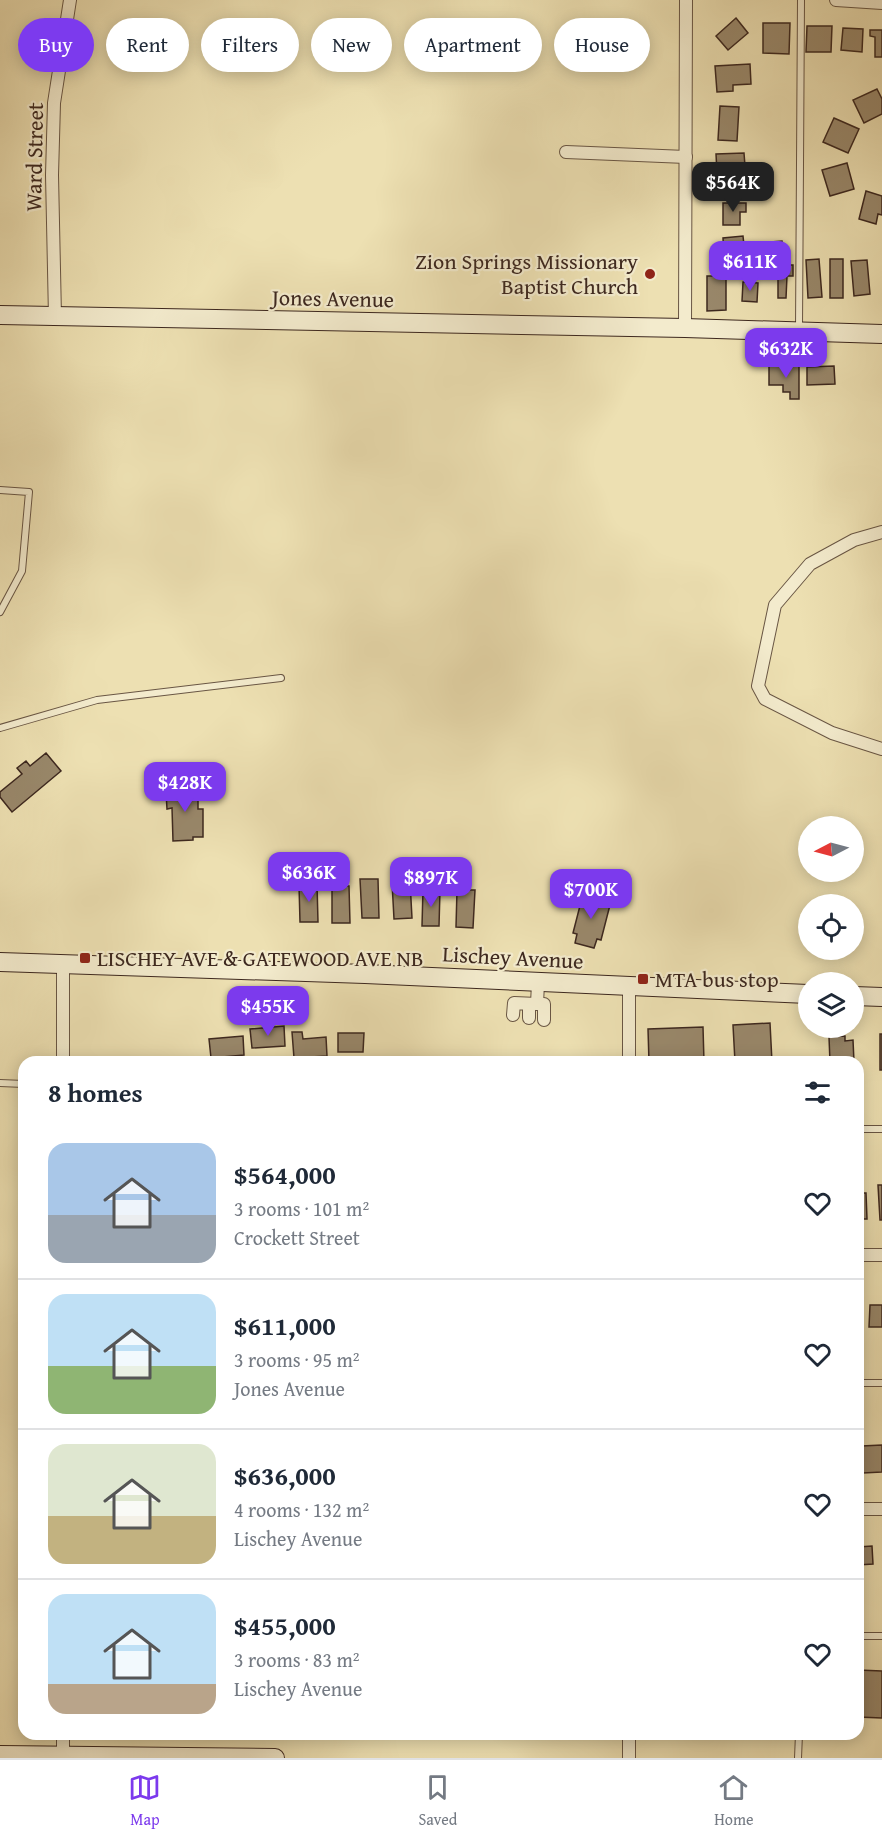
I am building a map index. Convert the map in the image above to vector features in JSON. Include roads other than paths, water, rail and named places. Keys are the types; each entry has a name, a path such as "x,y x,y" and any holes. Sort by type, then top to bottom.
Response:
{"street":[{"name":"Ward Street","path":"55,317 52,174 54,103 70,0"},
{"path":"685,328 686,0"},
{"path":"836,0 882,3"},
{"path":"566,152 686,157"},
{"name":"Jones Avenue","path":"0,315 882,334"},
{"path":"882,532 854,540 810,564 775,605 758,686 765,699 832,733 882,749"},
{"name":"Lischey Avenue","path":"0,962 354,974 798,994"},
{"path":"63,965 63,1056"},
{"path":"529,1018 538,982"},
{"path":"629,986 629,1056"},
{"path":"864,996 882,997"},
{"path":"513,1015 514,1003 544,1004 544,1020"},
{"path":"864,1255 882,1255"},
{"path":"864,1509 882,1509"},
{"path":"63,1740 63,1755"},
{"path":"629,1740 629,1758"},
{"path":"0,1755 275,1758"}],"lane":[{"path":"799,332 801,0"},
{"path":"0,490 29,492 22,571 0,612"},
{"path":"0,728 97,700 281,678"},
{"path":"0,1083 18,1084"},
{"path":"864,1129 882,1129"},
{"path":"864,1383 882,1383"},
{"path":"864,1636 882,1636"},
{"path":"798,1758 799,1740"}],"place":[{"name":"Zion Springs Missionary Baptist Church","path":"650,274"},
{"name":"LISCHEY AVE & GATEWOOD AVE NB","path":"85,958"},
{"name":"MTA bus stop","path":"643,979"}]}
